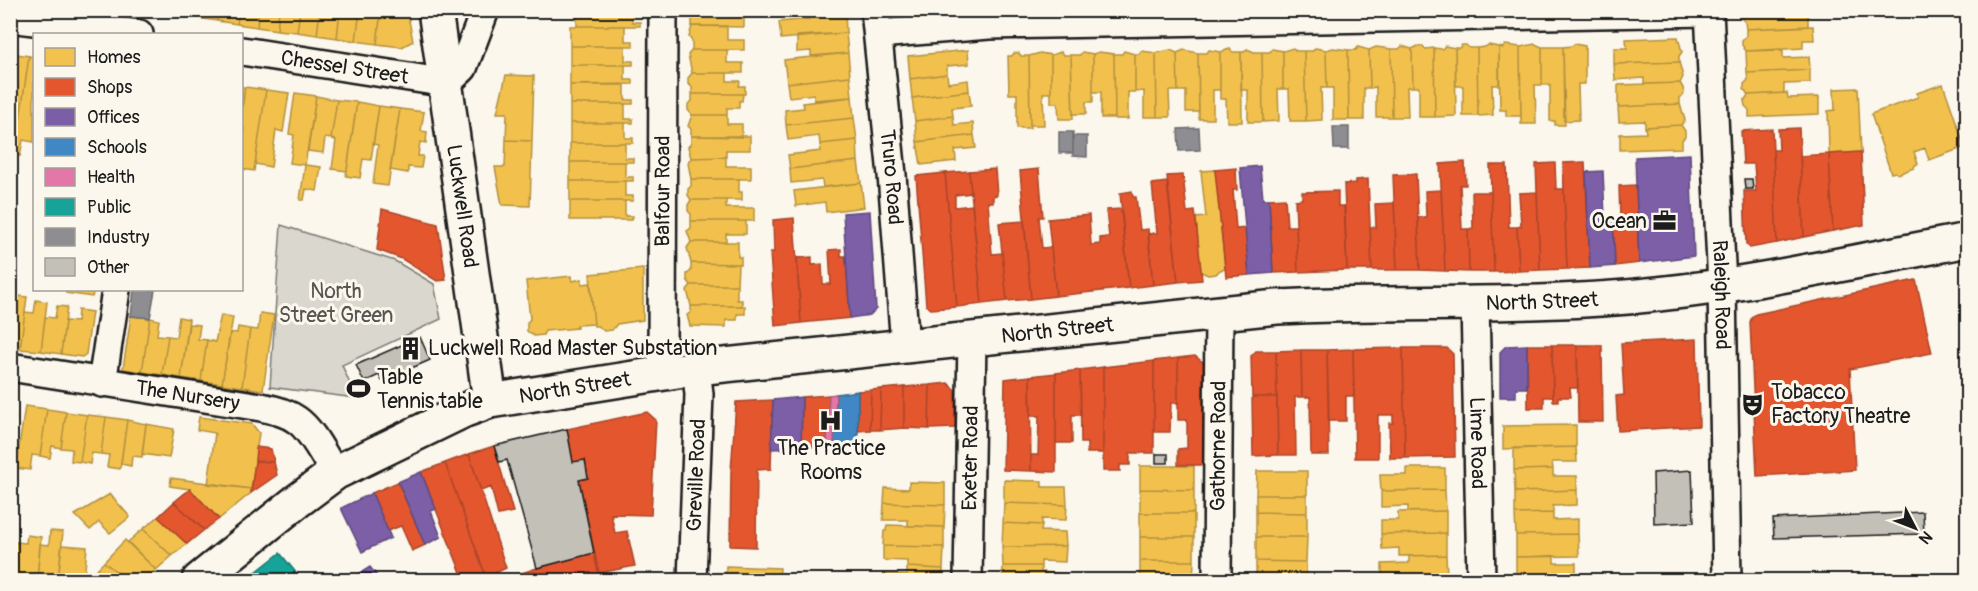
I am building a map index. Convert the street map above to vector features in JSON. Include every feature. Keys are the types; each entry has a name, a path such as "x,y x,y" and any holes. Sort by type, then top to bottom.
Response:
{"main road":[{"name":"Luckwell Road","path":"435,10 490,401"},
{"name":"North Street","path":"199,580 335,473 465,410 490,401 696,368 1219,312 1334,304 1605,299 1722,286 1790,275 1968,240"}],"street":[{"path":"447,83 463,68 485,10"},
{"name":"Balfour Road","path":"662,373 663,10"},
{"path":"876,22 989,25 1709,11"},
{"name":"Raleigh Road","path":"1709,11 1722,286 1727,580"},
{"path":"10,18 112,20 137,33"},
{"name":"Truro Road","path":"876,22 905,346"},
{"name":"Chessel Street","path":"243,51 447,83"},
{"path":"102,382 117,291"},
{"name":"Lime Road","path":"1475,303 1481,580"},
{"name":"Gathorne Road","path":"1218,580 1219,312"},
{"name":"Exeter Road","path":"968,580 972,338"},
{"name":"The Nursery","path":"10,367 261,407 286,413 299,421 309,432 335,473"},
{"name":"Greville Road","path":"692,580 699,394 696,368"}],"green space":[{"name":"North Street Green","path":"281,225 395,261 434,284 441,319 342,365 356,398 270,387"}],"building: Homes":[{"path":"157,10 177,10 177,16 157,13"},
{"path":"177,10 198,10 197,18 177,16"},
{"path":"198,10 218,10 217,21 197,18"},
{"path":"218,10 239,10 237,24 217,21"},
{"path":"239,10 259,10 257,27 237,24"},
{"path":"259,10 279,10 277,30 257,27"},
{"path":"279,10 300,10 297,32 277,30"},
{"path":"300,10 320,10 317,35 297,32"},
{"path":"320,10 340,10 337,38 317,35"},
{"path":"340,10 360,10 356,41 337,38"},
{"path":"360,10 381,10 377,44 356,41"},
{"path":"381,10 407,10 413,41 402,47 377,44"},
{"path":"577,10 632,10 632,22 640,22 640,26 577,26"},
{"path":"689,10 727,10 727,17 744,17 744,27 692,26"},
{"path":"808,10 844,10 808,14"},
{"path":"845,10 846,33 781,39 779,22 809,19 808,14"},
{"path":"1744,10 1781,10 1782,14 1808,13 1808,26 1746,29 1745,22 1741,18"},
{"path":"570,26 625,26 625,41 633,41 633,46 570,46"},
{"path":"692,26 727,26 727,40 744,40 744,50 692,50 692,41 689,37"},
{"path":"1813,26 1814,40 1803,40 1803,48 1746,51 1742,45 1746,29"},
{"path":"846,33 848,53 811,56 811,51 797,52 797,36"},
{"path":"1678,37 1682,52 1679,62 1614,64 1614,48 1627,48 1626,39"},
{"path":"1535,44 1542,47 1542,85 1535,85 1536,124 1521,124 1520,47"},
{"path":"1574,44 1585,46 1585,84 1578,84 1579,120 1564,121 1563,47"},
{"path":"1462,45 1477,48 1478,116 1463,116 1463,86 1456,86 1455,48"},
{"path":"1488,45 1499,47 1499,85 1492,85 1493,115 1478,116 1477,48"},
{"path":"1505,45 1520,47 1521,116 1506,116 1506,110 1500,110 1499,47 1503,48"},
{"path":"570,46 625,46 625,61 633,61 633,65 570,65"},
{"path":"1402,46 1412,49 1413,87 1407,87 1408,117 1392,117 1391,49 1399,49"},
{"path":"1423,46 1425,49 1434,48 1435,117 1419,117 1419,87 1413,87 1412,49"},
{"path":"1445,46 1455,48 1456,116 1435,117 1434,48 1442,49"},
{"path":"1358,47 1369,50 1370,88 1364,88 1364,120 1349,120 1348,50 1356,50"},
{"path":"1376,47 1391,49 1392,117 1376,117 1376,87 1370,88 1369,50"},
{"path":"1542,47 1563,47 1565,125 1555,125 1555,121 1550,121 1550,85 1542,85"},
{"path":"1293,48 1296,51 1304,51 1306,121 1290,121 1289,89 1283,89 1283,51"},
{"path":"1315,48 1326,50 1327,88 1321,88 1322,120 1306,121 1304,51 1313,51"},
{"path":"1333,48 1348,50 1349,120 1333,120 1333,88 1327,88 1326,50"},
{"path":"1230,49 1232,52 1241,52 1242,122 1227,122 1226,99 1220,99 1220,52"},
{"path":"1247,49 1262,52 1263,122 1248,122 1248,90 1241,90 1241,52"},
{"path":"1272,49 1283,51 1283,89 1278,89 1279,121 1263,122 1262,52 1270,52"},
{"path":"692,50 727,50 727,63 743,63 743,73 692,73 688,55"},
{"path":"968,50 969,64 947,66 947,74 910,79 908,56"},
{"path":"1170,50 1177,53 1178,91 1169,91 1170,117 1157,117 1156,53"},
{"path":"1184,50 1198,53 1199,112 1186,112 1186,91 1178,91 1177,53"},
{"path":"1209,50 1220,52 1220,90 1213,90 1213,119 1199,119 1198,53 1207,53"},
{"path":"1783,50 1783,58 1809,57 1810,70 1747,73 1746,51"},
{"path":"1124,51 1135,54 1135,92 1128,92 1128,119 1115,119 1114,54 1122,54"},
{"path":"1141,51 1156,53 1157,117 1144,117 1144,91 1135,92 1135,54"},
{"path":"1061,52 1063,55 1071,55 1073,119 1059,119 1058,103 1051,103 1051,55"},
{"path":"1082,52 1093,54 1093,102 1086,102 1086,114 1073,114 1071,55 1080,55"},
{"path":"1099,52 1114,54 1115,118 1101,118 1101,92 1093,92 1093,54"},
{"path":"10,53 29,56 15,155 10,155"},
{"path":"848,53 850,76 787,83 784,60"},
{"path":"1014,53 1029,56 1030,128 1017,128 1017,94 1009,94 1008,56"},
{"path":"1040,53 1051,55 1051,93 1043,93 1044,125 1030,125 1029,56"},
{"path":"29,56 33,57 33,142 23,140 20,156 15,155"},
{"path":"1679,62 1683,77 1680,83 1644,84 1644,78 1615,80 1614,64"},
{"path":"570,65 625,65 625,80 633,80 633,84 570,85"},
{"path":"1810,70 1810,83 1784,84 1784,93 1748,95 1744,89 1744,84 1748,80 1747,73"},
{"path":"692,73 727,73 727,81 740,81 739,86 745,86 745,94 692,94 688,78"},
{"path":"947,74 948,83 968,80 969,91 912,98 910,79"},
{"path":"506,75 534,76 532,141 506,140 507,113 497,113"},
{"path":"850,76 852,97 814,100 814,94 789,97 787,83"},
{"path":"1680,83 1684,94 1680,98 1680,104 1618,107 1618,85"},
{"path":"1943,84 1965,147 1929,160 1925,148 1914,152 1918,164 1914,168 1898,174 1891,173 1871,114 1918,97 1917,93"},
{"path":"570,85 625,85 625,100 633,100 633,104 570,104"},
{"path":"245,87 266,90 254,171 243,169"},
{"path":"1858,88 1861,152 1829,154 1828,111 1835,110 1834,89"},
{"path":"266,90 289,93 283,132 276,130 271,167 255,164"},
{"path":"969,91 971,106 952,108 953,116 915,121 912,98"},
{"path":"295,93 316,96 305,165 290,163 294,135 289,134"},
{"path":"1787,93 1788,98 1819,97 1819,114 1749,117 1749,110 1744,101 1748,95"},
{"path":"692,94 743,94 742,101 739,101 739,108 727,108 727,115 692,115 688,110 688,104 692,101"},
{"path":"316,96 337,100 331,139 325,138 323,153 308,151"},
{"path":"852,97 854,118 786,125 785,110 804,108 803,103"},
{"path":"337,100 357,102 347,171 332,169 336,140 331,139"},
{"path":"357,102 379,106 371,160 363,159 360,178 346,176"},
{"path":"570,104 625,104 625,119 633,119 633,123 570,123"},
{"path":"1680,104 1685,120 1681,125 1645,127 1645,121 1619,122 1618,107"},
{"path":"379,106 400,109 388,186 373,184 378,145 373,144"},
{"path":"400,109 424,112 421,131 427,132 426,143 420,142 418,156 423,156 421,168 408,167 408,173 390,170"},
{"path":"692,115 727,115 727,124 742,124 742,137 691,136 691,129 688,126"},
{"path":"953,116 954,125 973,123 974,135 917,142 915,121"},
{"path":"854,118 857,140 820,144 819,136 788,140 786,125"},
{"path":"570,123 625,123 625,138 633,138 633,143 570,143"},
{"path":"1681,125 1685,131 1682,148 1620,150 1620,134 1646,133 1645,127"},
{"path":"974,135 976,148 955,150 956,161 921,165 917,142"},
{"path":"691,136 750,136 750,150 726,150 726,157 691,158 688,147 691,143"},
{"path":"506,140 532,141 530,206 502,205 495,167 505,167"},
{"path":"857,140 858,161 790,169 788,155 821,151 820,144"},
{"path":"570,143 625,143 625,158 633,158 633,162 570,162"},
{"path":"726,157 726,166 751,166 751,179 691,179 688,163 691,158"},
{"path":"858,161 861,183 823,187 822,180 791,183 790,169"},
{"path":"570,162 625,162 625,177 633,177 633,181 570,181"},
{"path":"305,165 321,167 317,191 306,189 304,200 300,200"},
{"path":"1215,170 1225,269 1208,275 1201,272 1196,218 1206,217 1201,171"},
{"path":"691,179 739,179 739,192 742,192 742,200 691,200 688,189 691,186"},
{"path":"570,181 625,181 625,196 633,196 633,201 570,201"},
{"path":"861,183 864,207 826,212 825,202 796,206 794,191"},
{"path":"691,200 726,200 726,208 754,208 754,221 691,221 688,205"},
{"path":"570,201 625,201 625,216 633,216 632,220 570,220"},
{"path":"691,221 746,221 746,234 726,234 726,242 691,242 687,231 691,228"},
{"path":"691,242 738,242 738,257 741,257 741,264 691,263 687,248"},
{"path":"691,263 738,264 737,285 691,285 687,280 687,274 691,271"},
{"path":"643,269 643,320 617,324 612,330 604,331 594,326 590,274"},
{"path":"571,276 572,281 582,279 582,284 590,283 594,324 545,331 543,335 534,336 527,331 527,323 530,319 526,281"},
{"path":"691,285 737,285 737,300 742,300 742,306 691,306 687,290"},
{"path":"66,291 94,291 92,297 66,293"},
{"path":"18,296 27,297 20,349 10,347 10,309 16,310"},
{"path":"36,300 47,302 41,351 20,349 25,312 34,313"},
{"path":"57,306 67,307 61,354 41,351 45,317 55,318"},
{"path":"691,306 745,306 745,314 737,314 737,320 726,320 726,327 690,326 687,315 691,312"},
{"path":"78,310 92,312 86,354 82,357 61,354 65,321 77,322"},
{"path":"260,313 274,315 263,390 242,387 250,329 258,330"},
{"path":"221,315 233,317 222,384 201,381 207,340 215,342"},
{"path":"131,316 150,318 142,372 123,369"},
{"path":"179,317 189,319 181,378 162,375 168,336 176,337"},
{"path":"150,318 159,320 157,335 168,336 162,375 142,372"},
{"path":"189,324 200,325 198,339 207,340 201,381 181,378"},
{"path":"238,327 250,329 242,387 222,384 230,332 237,333"},
{"path":"25,406 47,409 40,456 32,455 30,470 16,468"},
{"path":"47,409 66,412 61,448 52,446 50,458 40,456"},
{"path":"66,412 87,415 80,462 71,461 72,449 61,448"},
{"path":"10,415 15,416 11,452 10,452"},
{"path":"87,415 106,417 101,454 92,453 90,464 80,462"},
{"path":"106,417 127,420 120,469 107,467 109,455 101,454"},
{"path":"199,417 252,424 259,433 251,489 208,484 215,433 197,430"},
{"path":"127,420 146,424 142,457 132,456 131,466 121,464"},
{"path":"146,424 174,429 169,458 142,454"},
{"path":"1576,425 1576,447 1503,449 1503,426"},
{"path":"1576,447 1577,462 1552,462 1553,469 1514,470 1514,448"},
{"path":"1140,466 1194,466 1194,490 1140,489"},
{"path":"1407,468 1445,468 1445,490 1381,491 1380,475 1407,475"},
{"path":"1553,469 1553,476 1577,476 1577,490 1515,492 1514,470"},
{"path":"1257,471 1307,471 1307,495 1256,495"},
{"path":"171,478 251,489 251,493 219,519 190,489 170,486"},
{"path":"1004,480 1042,481 1042,487 1066,487 1067,505 1004,503"},
{"path":"909,482 945,483 945,505 884,503 885,488 909,489"},
{"path":"1140,489 1194,490 1194,513 1140,513"},
{"path":"1445,490 1446,511 1408,512 1408,506 1381,507 1381,491"},
{"path":"1577,490 1577,505 1553,506 1553,513 1515,514 1515,492"},
{"path":"110,494 130,517 110,533 99,522 90,530 75,515"},
{"path":"1256,495 1307,495 1307,513 1256,512"},
{"path":"884,503 945,505 944,527 908,526 908,520 883,520"},
{"path":"1004,503 1067,505 1066,520 1042,519 1042,525 1003,523"},
{"path":"1446,511 1446,533 1381,534 1381,520 1398,520 1398,512"},
{"path":"1256,512 1307,513 1307,537 1256,537"},
{"path":"1140,513 1194,513 1194,537 1140,537"},
{"path":"1553,513 1553,520 1578,519 1578,534 1516,535 1515,514"},
{"path":"158,517 187,544 172,556 143,529"},
{"path":"1003,523 1042,525 1041,531 1065,532 1066,546 1002,547"},
{"path":"887,525 944,527 944,547 883,546 884,531"},
{"path":"143,529 172,556 156,570 128,542"},
{"path":"50,531 63,532 58,580 37,579 40,544 49,545"},
{"path":"1446,533 1446,555 1399,556 1399,548 1382,549 1381,534"},
{"path":"1578,534 1579,556 1516,557 1516,535"},
{"path":"27,535 41,537 37,579 13,576 16,542 26,543"},
{"path":"1140,537 1194,537 1194,561 1140,561"},
{"path":"1256,537 1307,537 1306,562 1256,561"},
{"path":"125,540 156,570 143,580 127,580 104,562"},
{"path":"10,542 16,542 13,576 10,576"},
{"path":"62,545 87,547 84,580 58,580"},
{"path":"883,546 944,547 943,569 907,567 907,561 883,560"},
{"path":"1066,546 1065,562 1041,561 1041,566 1003,566 1002,547"},
{"path":"1446,555 1447,576 1382,578 1382,564 1409,563 1409,556"},
{"path":"1554,556 1554,563 1576,563 1576,577 1516,578 1516,557"},
{"path":"1140,561 1194,561 1193,580 1140,580"},
{"path":"1256,561 1306,562 1306,580 1256,580"},
{"path":"104,562 127,580 86,580"},
{"path":"726,566 780,568 779,580 725,580"},
{"path":"1003,566 1041,566 1041,572 1065,574 1064,580 1002,580"},
{"path":"907,567 943,569 943,580 883,580 883,574 907,575"},
{"path":"1447,576 1447,580 1382,580 1382,578"},
{"path":"1576,577 1577,580 1516,580 1516,578"}],"building: Shops":[{"path":"1799,128 1804,237 1777,243 1773,150 1779,150 1778,129"},
{"path":"1772,129 1777,243 1750,248 1746,244 1744,191 1756,191 1754,164 1743,164 1741,131"},
{"path":"1861,152 1864,225 1833,231 1829,154"},
{"path":"1829,154 1833,231 1804,237 1800,156"},
{"path":"1465,162 1466,185 1460,185 1462,229 1468,229 1469,272 1445,271 1440,164"},
{"path":"1585,162 1590,268 1567,269 1563,163"},
{"path":"1555,163 1556,189 1564,189 1567,269 1540,270 1536,164"},
{"path":"1490,165 1507,165 1509,227 1517,227 1519,271 1494,272"},
{"path":"1236,168 1237,190 1233,190 1236,229 1246,228 1249,275 1226,277 1215,170"},
{"path":"995,169 997,195 993,196 993,202 988,202 992,254 1002,253 1007,301 982,304 969,171"},
{"path":"1039,169 1043,217 1039,217 1042,248 1051,247 1056,296 1031,299 1020,171"},
{"path":"969,171 971,193 955,195 955,207 972,205 982,304 957,307 945,173"},
{"path":"945,173 957,307 931,309 926,305 916,176"},
{"path":"1416,174 1420,270 1397,270 1393,175"},
{"path":"1183,175 1187,212 1195,211 1202,280 1178,282 1167,176"},
{"path":"1368,179 1372,270 1347,270 1344,184"},
{"path":"1167,182 1178,282 1153,285 1148,234 1157,233 1152,184"},
{"path":"1636,185 1639,263 1615,266 1613,218 1620,217 1619,186"},
{"path":"1441,190 1445,271 1420,270 1418,217 1426,217 1425,191"},
{"path":"1132,191 1133,197 1136,197 1140,230 1148,229 1153,285 1129,288 1120,193"},
{"path":"1338,191 1338,206 1344,206 1347,270 1298,272 1295,200 1302,199 1302,192"},
{"path":"1472,192 1491,192 1494,272 1469,272 1468,229 1473,228"},
{"path":"1537,192 1540,270 1519,271 1517,227 1521,226 1519,193"},
{"path":"1285,198 1287,226 1296,226 1298,272 1273,273 1269,199"},
{"path":"1394,203 1397,270 1372,270 1370,227 1376,227 1375,204"},
{"path":"382,209 438,224 446,280 437,281 402,259 377,250"},
{"path":"1121,209 1129,288 1056,296 1048,219 1089,215 1091,245 1100,244 1100,238 1109,237 1106,210"},
{"path":"794,218 801,323 775,326 770,252 774,252 773,220"},
{"path":"1024,221 1031,299 1007,301 999,223"},
{"path":"841,249 841,256 846,256 850,318 801,323 797,258 812,257 812,265 822,264 823,284 831,284 829,250"},
{"path":"1916,280 1932,353 1850,369 1855,470 1757,476 1750,322 1752,317 1756,314"},
{"path":"1697,339 1699,426 1618,431 1616,396 1624,395 1621,343"},
{"path":"1527,345 1552,345 1553,397 1544,397 1544,408 1528,408"},
{"path":"1552,345 1577,345 1578,388 1570,388 1571,397 1558,397 1558,401 1553,401"},
{"path":"1577,345 1602,345 1603,422 1578,422"},
{"path":"1403,348 1447,348 1453,354 1455,457 1405,458"},
{"path":"1403,348 1405,458 1390,458 1389,423 1393,423 1393,415 1378,415 1378,458 1355,458 1353,349"},
{"path":"1353,349 1354,396 1346,396 1346,421 1329,421 1327,350"},
{"path":"1301,350 1327,350 1329,455 1311,455 1310,397 1302,397"},
{"path":"1301,350 1302,397 1295,397 1296,455 1278,455 1276,351"},
{"path":"1256,351 1276,351 1277,397 1252,397 1251,356"},
{"path":"1195,356 1204,363 1204,465 1178,465 1178,449 1187,448 1187,420 1178,420 1178,358"},
{"path":"1178,358 1178,403 1171,403 1170,432 1154,432 1154,361"},
{"path":"1154,361 1154,453 1130,453 1130,465 1120,465 1120,471 1103,471 1103,367"},
{"path":"1103,367 1103,453 1087,453 1087,443 1081,443 1080,370"},
{"path":"1080,370 1081,415 1072,415 1072,443 1056,443 1056,373"},
{"path":"1056,373 1056,472 1031,471 1031,455 1038,455 1039,416 1031,416 1030,376"},
{"path":"1030,376 1031,471 1003,470 1005,379"},
{"path":"948,383 955,390 955,428 929,429 930,385"},
{"path":"930,385 929,429 904,428 904,387"},
{"path":"904,387 904,428 880,430 881,389"},
{"path":"881,389 880,430 870,430 871,390"},
{"path":"871,390 870,430 858,431 858,391"},
{"path":"829,395 827,446 801,448 802,397"},
{"path":"1252,397 1277,397 1278,455 1253,456"},
{"path":"773,400 771,469 757,470 756,547 730,546 731,471 736,402"},
{"path":"647,412 656,420 651,515 611,514 615,533 627,531 635,566 599,573 579,480 588,478 585,460 573,462 567,429"},
{"path":"494,446 513,512 498,515 491,487 481,491 469,454"},
{"path":"256,447 271,449 274,462 255,461"},
{"path":"469,454 506,568 486,577 445,463"},
{"path":"255,461 274,462 277,475 251,493"},
{"path":"445,463 486,577 479,580 464,580 421,472"},
{"path":"398,482 425,545 412,551 401,526 387,531 372,493"},
{"path":"190,489 219,519 204,530 174,502"},
{"path":"174,502 204,530 187,544 158,517"},
{"path":"594,553 600,580 500,580 537,568"}],"building: Offices":[{"name":"Ocean","path":"1690,154 1694,256 1639,263 1635,157"},
{"path":"1260,166 1263,199 1269,199 1273,273 1249,275 1240,168"},
{"path":"1603,171 1605,218 1613,218 1615,266 1590,268 1586,172"},
{"path":"870,211 876,309 870,315 850,318 843,213"},
{"path":"1527,345 1527,388 1516,388 1516,397 1500,397 1500,352 1506,346"},
{"path":"802,397 801,448 771,449 773,400"},
{"path":"421,472 436,509 431,511 441,537 425,545 398,482"},
{"path":"372,493 391,538 362,552 341,508"},
{"path":"370,567 380,580 349,580"}],"building: Schools":[{"path":"858,391 858,444 834,445 836,394"}],"building: Health":[{"name":"The Practice Rooms","path":"836,394 834,445 827,446 829,395"}],"building: Public":[{"path":"280,553 302,580 254,580 251,576"}],"building: Industry":[{"path":"1333,127 1349,127 1349,149 1334,149"},
{"path":"1199,128 1200,150 1179,151 1178,129"},
{"path":"1059,132 1073,132 1073,153 1059,153"},
{"path":"1073,136 1087,136 1087,157 1073,156"},
{"path":"134,291 155,291 150,318 131,316"}],"building: Other":[{"path":"1744,179 1752,179 1753,189 1745,189"},
{"name":"Luckwell Road Master Substation","path":"420,337 430,360 382,381 379,375 364,382 356,365"},
{"path":"567,429 573,462 585,460 588,478 579,480 594,553 537,568 507,460 499,462 494,446"},
{"path":"1156,454 1168,454 1168,463 1156,463"},
{"path":"1692,470 1694,522 1654,524 1653,473"},
{"path":"1923,512 1924,534 1774,538 1773,519"}],"place":[{"name":"Ocean","path":"1665,221"},
{"name":"Luckwell Road Master Substation","path":"410,348"},
{"name":"Table Tennis table","path":"359,389"},
{"name":"Tobacco Factory Theatre","path":"1753,404"},
{"name":"The Practice Rooms","path":"831,420"}]}
